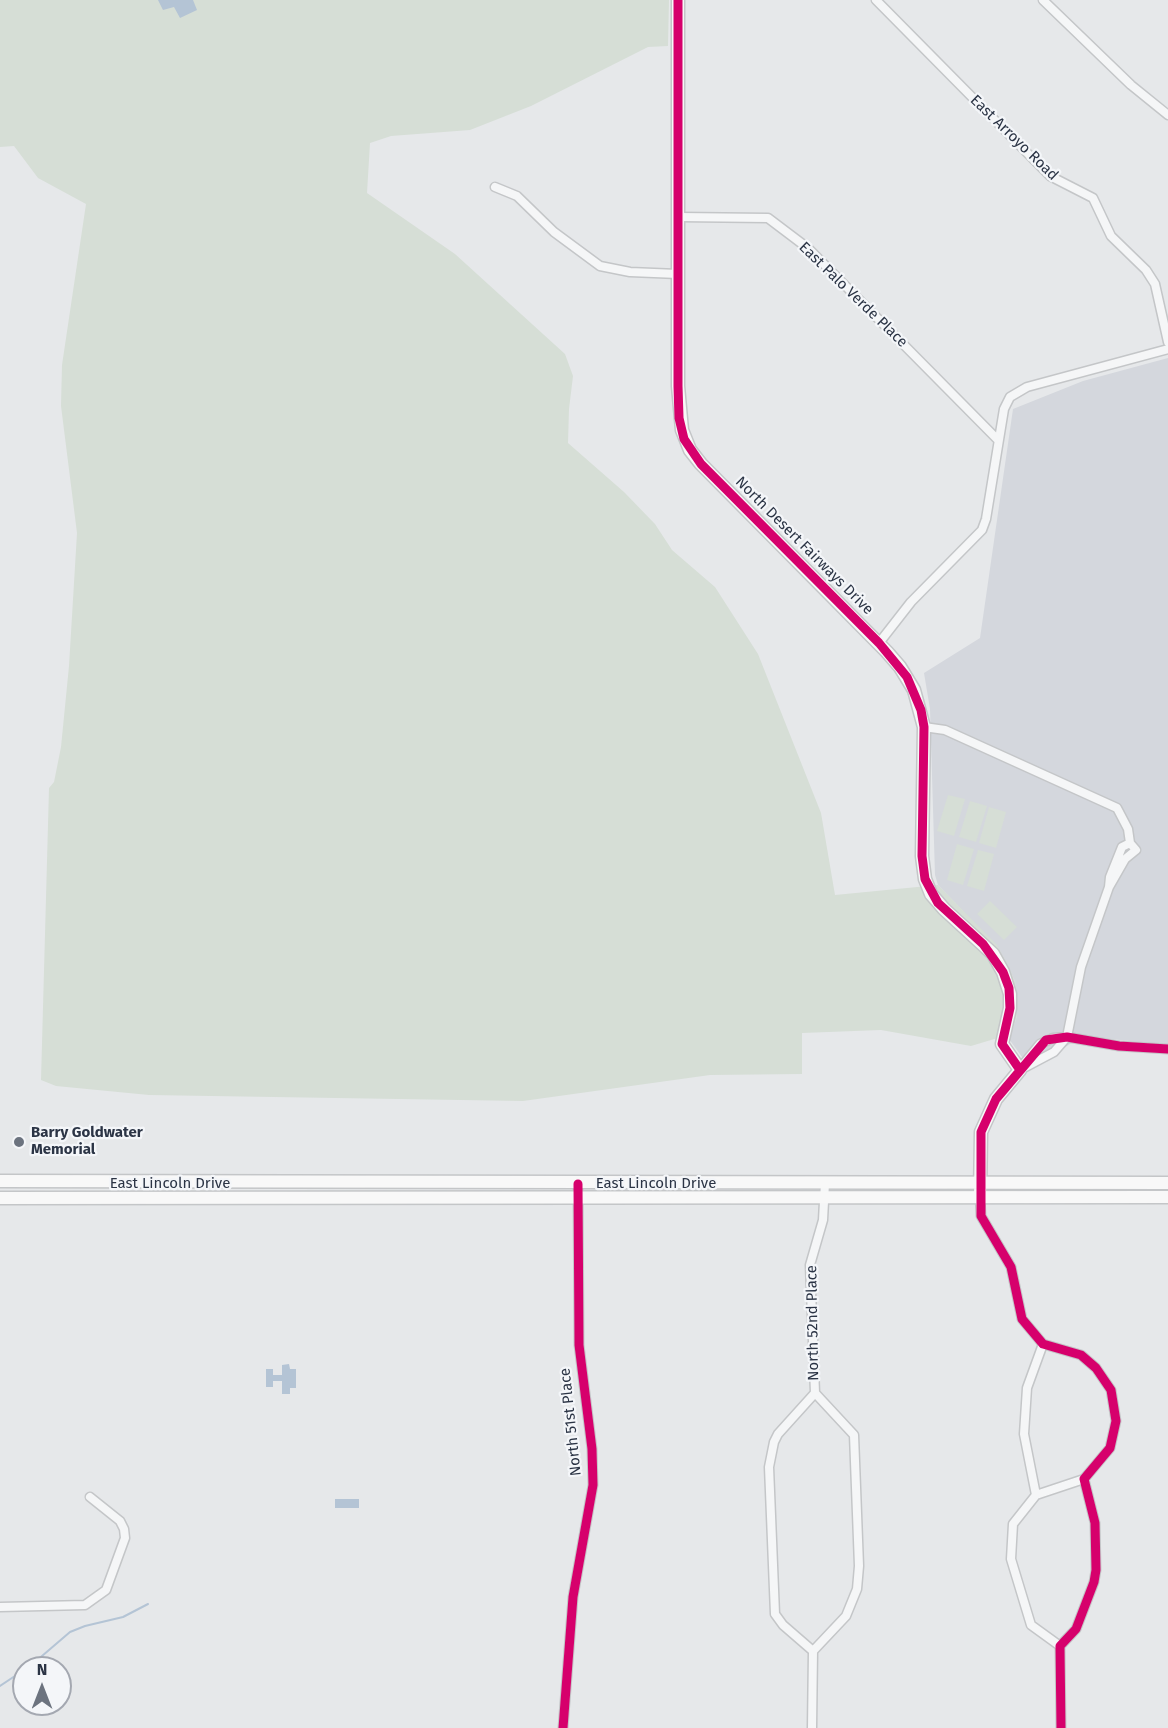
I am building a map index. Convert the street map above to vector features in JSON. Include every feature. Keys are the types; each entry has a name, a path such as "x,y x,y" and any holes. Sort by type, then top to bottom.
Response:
{"main road":[{"name":"North Desert Fairways Drive","path":"678,0 679,410 687,445 700,464 879,643 900,667 910,683 921,710 924,727 922,856 925,879 938,903 983,944 1003,972 1009,988 1010,1008 1002,1044 1020,1070"},
{"path":"980,1197 981,1132 988,1112 1020,1070"},
{"name":"East Lincoln Drive","path":"0,1181 578,1184 1168,1183"},
{"path":"1142,1183 1142,1197"},
{"name":"East Lincoln Drive","path":"0,1198 1168,1197"}],"street":[{"name":"East Arroyo Road","path":"876,0 1050,176 1093,198 1111,236 1146,270 1155,284 1168,342"},
{"path":"1043,0 1131,85 1168,115"},
{"path":"495,187 517,196 554,232 600,266 630,272 678,274"},
{"name":"East Palo Verde Place","path":"679,217 768,218 809,249 998,440"},
{"path":"879,643 911,602 982,530 986,519 1004,410 1010,397 1020,389 1168,350"},
{"path":"924,727 945,730 1117,808 1128,829 1130,843 1136,850 1125,859 1109,887 1081,967 1067,1037 1054,1052 1020,1070"},
{"path":"1109,887 1110,877 1122,847 1130,843"},
{"path":"1020,1070 1046,1040 1067,1037 1119,1046 1168,1049"},
{"name":"North 51st Place","path":"563,1728 573,1597 592,1485 592,1449 579,1345 578,1184"},
{"name":"North 52nd Place","path":"815,1393 810,1265 823,1220 825,1184"},
{"path":"980,1197 981,1216 1011,1268 1022,1319 1043,1344 1081,1355 1096,1368 1111,1390 1116,1421 1110,1448 1084,1479 1036,1495 1013,1524 1011,1559 1031,1625 1059,1646"},
{"path":"1036,1495 1024,1434 1027,1388 1043,1344"},
{"path":"812,1728 813,1651 846,1616 857,1589 859,1566 854,1435 815,1393 778,1434 769,1467 775,1614 783,1625 813,1651"},
{"path":"1061,1728 1059,1646 1076,1629 1094,1582 1095,1523 1084,1479"},
{"path":"0,1607 85,1605 106,1590 125,1538 124,1529 120,1521 90,1497"}],"shaded area":[{"path":"0,0 669,0 668,46 648,47 531,106 470,130 391,136 370,143 367,193 455,254 565,354 573,376 568,443 624,492 655,524 672,550 715,587 758,654 821,813 835,895 938,885 997,945 1008,965 1015,981 1017,997 1017,1016 1011,1034 971,1046 881,1030 802,1033 802,1074 710,1075 523,1101 149,1095 56,1086 41,1080 49,788 54,782 61,747 69,666 77,533 61,406 62,365 86,204 38,178 14,146 0,147"},
{"path":"1168,358 1168,1045 1082,1036 1049,1058 1022,1057 1009,1039 1017,1016 1015,981 962,910 938,885 935,875 930,709 924,673 980,638 1013,409 1083,381"},
{"path":"948,795 965,799 954,836 937,831"},
{"path":"970,801 987,806 976,842 959,837"},
{"path":"989,807 1006,812 996,848 979,843"},
{"path":"957,844 974,849 963,885 947,880"},
{"path":"978,850 994,854 984,891 967,886"},
{"path":"990,901 1017,927 1004,940 977,914"}],"water":[{"path":"158,0 193,0 197,10 180,18 174,7 163,10"},
{"path":"289,1364 290,1369 296,1369 296,1388 290,1388 290,1394 282,1394 282,1381 273,1381 273,1387 266,1387 266,1369 273,1369 273,1375 282,1375 282,1365"},
{"path":"335,1499 359,1499 359,1508 335,1508"}],"waterway":[{"path":"42,1656 70,1632 123,1617 148,1604"},
{"path":"0,1686 12,1678"}],"cycle path":[{"path":"678,0 678,386 679,418 684,439 701,464 879,643 907,677 921,710 924,727 922,856 925,879 938,903 983,944 1003,972 1009,988 1010,1008 1002,1044 1020,1070"},
{"path":"1061,1728 1060,1646 1076,1629 1094,1582 1096,1570 1095,1523 1084,1479 1110,1448 1116,1421 1111,1390 1096,1368 1081,1355 1043,1344 1022,1319 1011,1267 981,1216 981,1132 996,1099 1046,1040 1067,1037 1119,1046 1168,1049"},
{"path":"563,1728 573,1597 593,1485 592,1449 579,1345 578,1184"}],"place":[{"name":"Barry Goldwater Memorial","path":"19,1142"}]}
